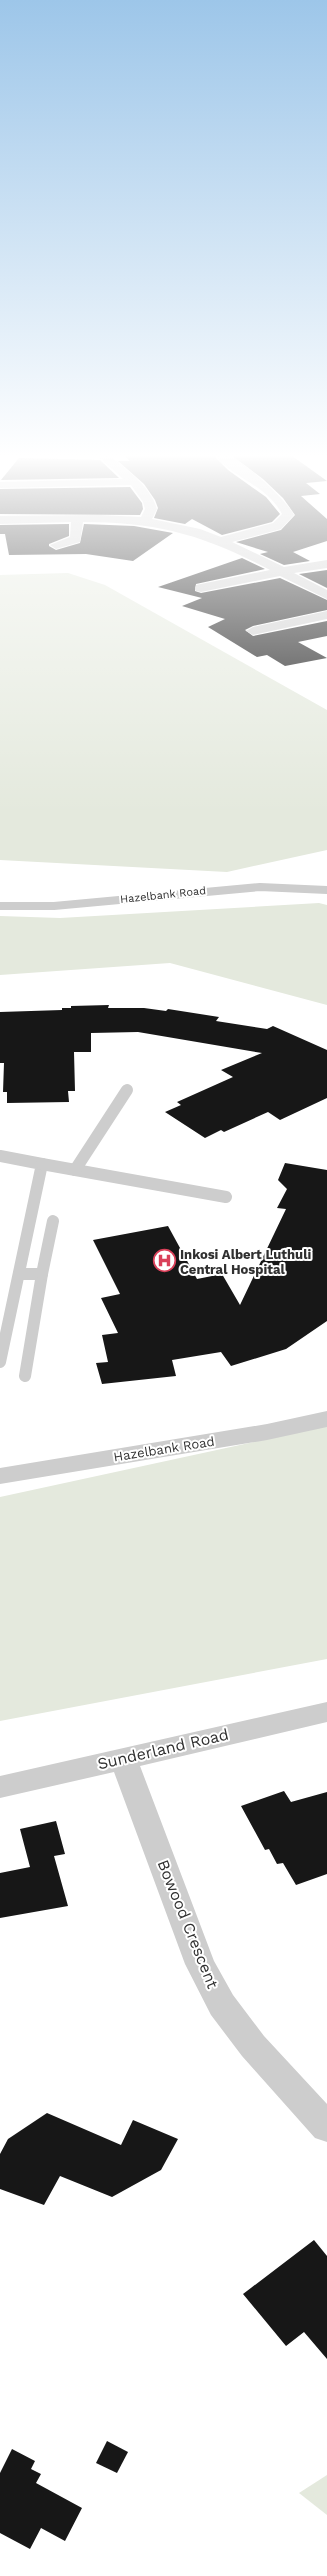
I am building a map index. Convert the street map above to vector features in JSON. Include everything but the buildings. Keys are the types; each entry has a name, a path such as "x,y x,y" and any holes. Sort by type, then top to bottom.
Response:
{"street":[{"path":"201,588 270,573"},
{"path":"284,573 327,595"},
{"path":"253,631 327,615"},
{"name":"Hazelbank Road","path":"0,1476 266,1432 327,1419"},
{"name":"Sunderland Road","path":"0,1787 327,1712"},
{"name":"Bowood Crescent","path":"123,1758 200,1964 222,2005 253,2046 327,2128"}],"lane":[{"name":"Hazelbank Road","path":"0,906 54,906 260,887 327,890"},
{"path":"74,1170 127,1090"},
{"path":"0,1156 226,1197"},
{"path":"0,1362 42,1164"},
{"path":"25,1376 42,1274 53,1221"},
{"path":"19,1274 42,1274"}],"shaded area":[{"path":"69,573 105,585 327,710 327,850 227,872 0,860 0,575"},
{"path":"319,903 327,905 327,1005 170,963 0,975 0,916 60,918"},
{"path":"327,1426 327,1659 0,1721 0,1497"},
{"path":"327,2475 327,2515 299,2493"}],"place":[{"name":"Inkosi Albert Luthuli Central Hospital","path":"164,1261"}]}
